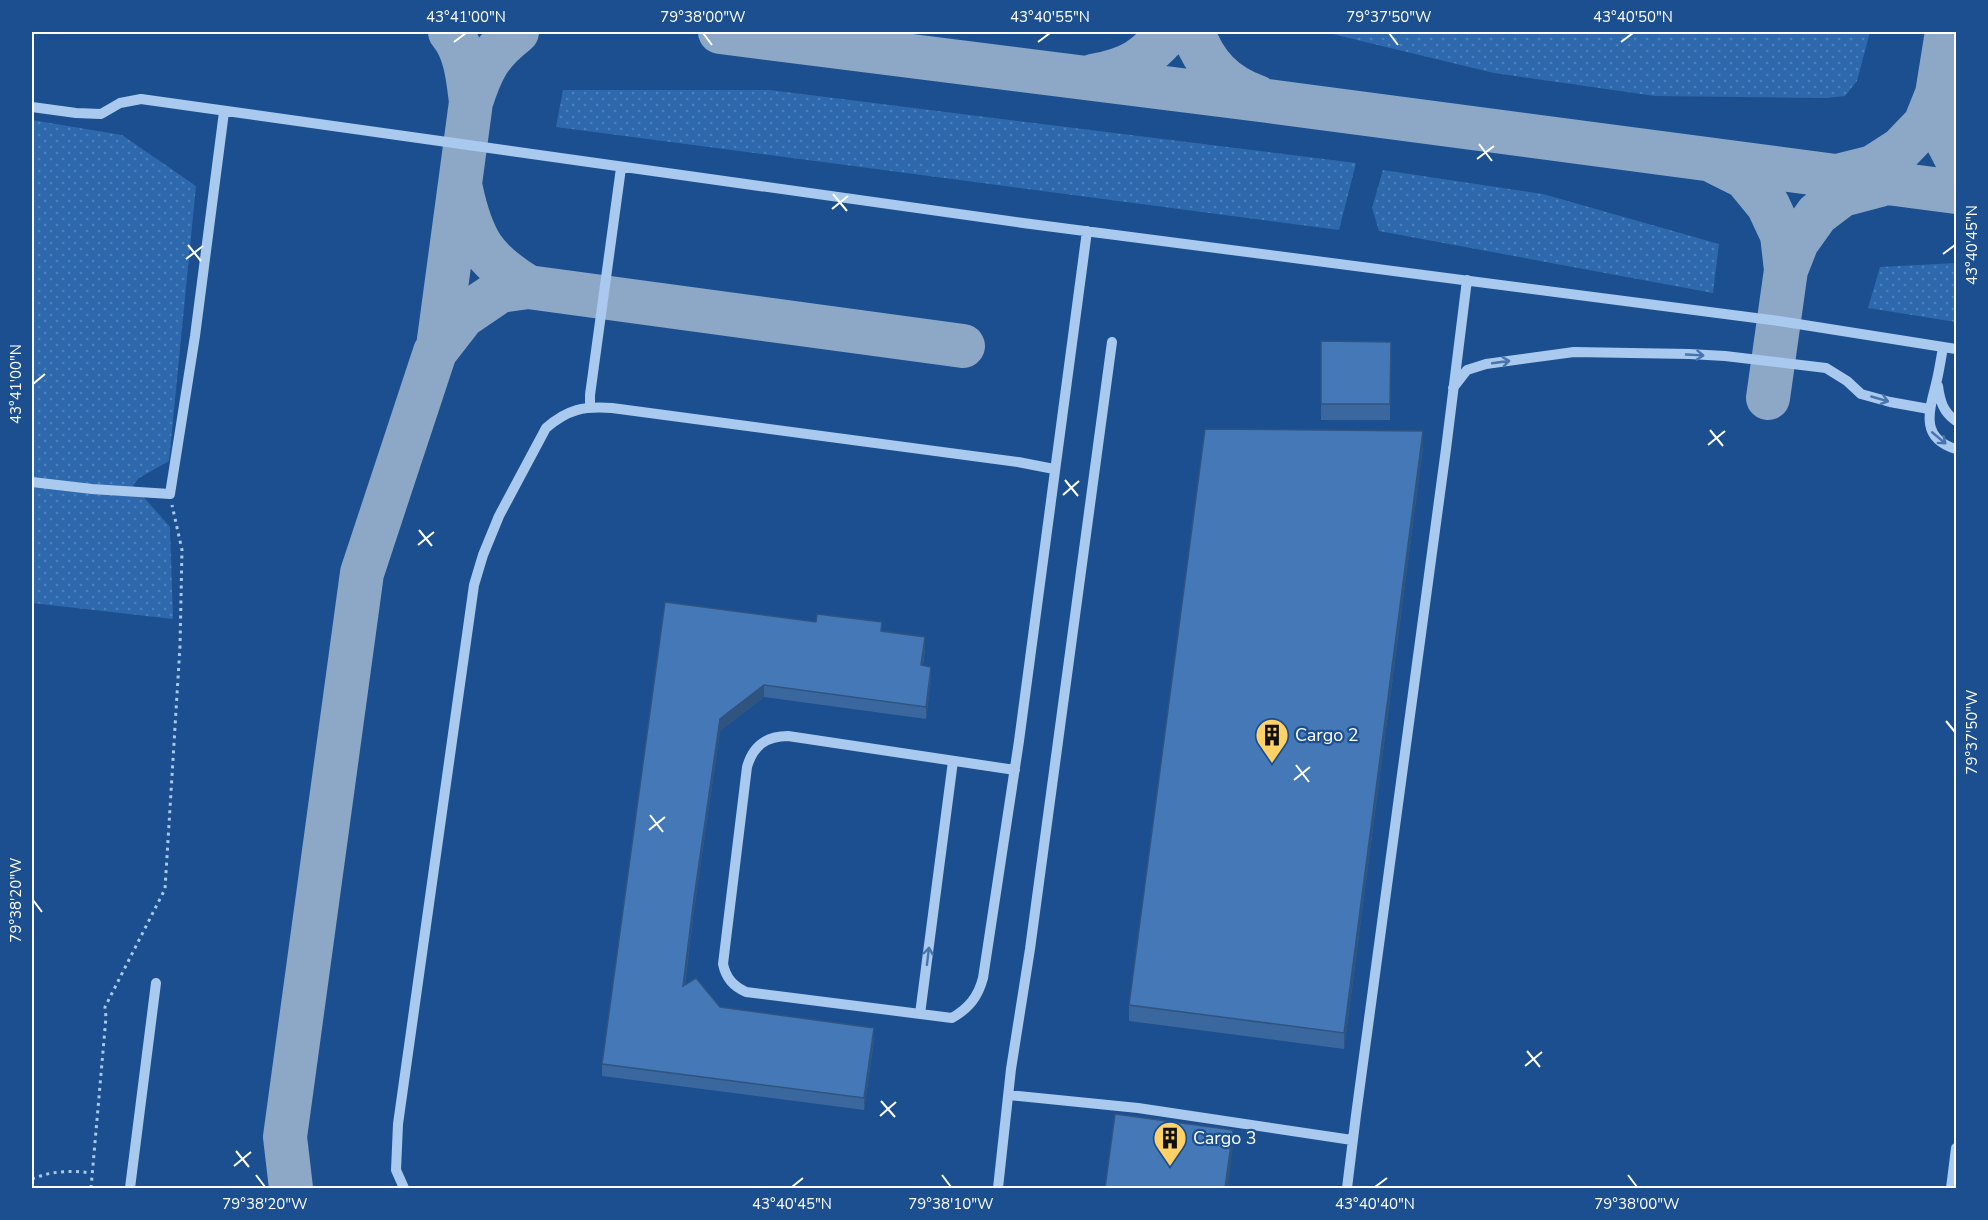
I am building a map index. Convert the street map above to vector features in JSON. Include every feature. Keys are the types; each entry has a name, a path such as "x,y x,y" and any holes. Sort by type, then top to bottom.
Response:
{"lane":[{"path":"32,107 101,114 120,103 141,99 621,168 1779,321 1956,349"},
{"path":"32,482 170,494 195,336 224,112"},
{"path":"590,406 621,168"},
{"path":"1015,770 788,736 776,736 765,740 750,756 747,767 723,964 730,981 737,988 746,992 952,1018 973,1002 979,991 1015,770 1087,231"},
{"path":"1347,1188 1467,280"},
{"path":"998,1188 1008,1095 1030,950 1112,342"},
{"path":"1943,347 1929,409 1929,421 1932,434 1956,449"},
{"path":"1452,388 1467,370 1497,363 1574,352 1689,354 1826,368 1847,381 1861,394 1929,409"},
{"path":"1937,381 1940,401 1946,412 1956,421"},
{"path":"404,1188 396,1170 398,1124 474,585 499,516 546,428 558,417 590,406 1006,460 1054,469"},
{"path":"920,1014 953,761"},
{"path":"130,1188 156,983"},
{"path":"1008,1095 1138,1108 1352,1140"},
{"path":"1951,1188 1956,1148"}],"path":[{"path":"91,1188 105,1007 165,889 180,646 182,550 170,494"},
{"path":"32,1179 44,1174 75,1170 92,1173"}],"shaded area":[{"path":"1324,32 1870,32 1857,81 1845,96 1827,98 1655,96 1494,73"},
{"path":"563,90 770,90 1356,163 1339,230 556,127"},
{"path":"32,120 122,135 196,186 169,461 139,478 133,485 170,527 173,619 32,603"},
{"path":"1383,170 1543,194 1719,244 1713,293 1379,231 1372,208"},
{"path":"1956,263 1956,322 1868,308 1880,267"}],"building":[{"path":"1321,341 1391,342 1390,404 1321,404"},
{"name":"Cargo 2","path":"1205,429 1423,431 1344,1033 1129,1005"},
{"path":"665,602 816,622 817,614 882,622 881,631 925,637 921,665 931,667 926,707 764,685 720,719 694,898 683,986 696,978 720,1007 874,1028 864,1098 602,1064"},
{"name":"Cargo 3","path":"1115,1114 1233,1130 1225,1188 1105,1188"}],"taxiway":[{"path":"450,32 463,56 471,102"},
{"path":"438,347 471,102 488,62 517,32"},
{"path":"720,32 1268,101 1956,192"},
{"path":"1093,76 1136,62 1152,50 1169,32"},
{"path":"1193,32 1203,54 1217,72 1225,80 1257,97"},
{"path":"1947,32 1937,94 1941,129 1956,158"},
{"path":"1841,175 1873,167 1901,149 1925,124 1937,94"},
{"path":"1715,162 1745,177 1768,205 1782,235 1786,270"},
{"path":"1768,398 1786,270 1797,242 1817,214 1842,195 1880,185"},
{"path":"461,189 469,219 486,253 509,274 528,287"},
{"path":"291,1188 285,1137 362,573 435,352 463,316 500,291 528,287 963,346"}],"place":[{"name":"Cargo 2","path":"1272,764"},
{"name":"Cargo 3","path":"1170,1167"}]}
